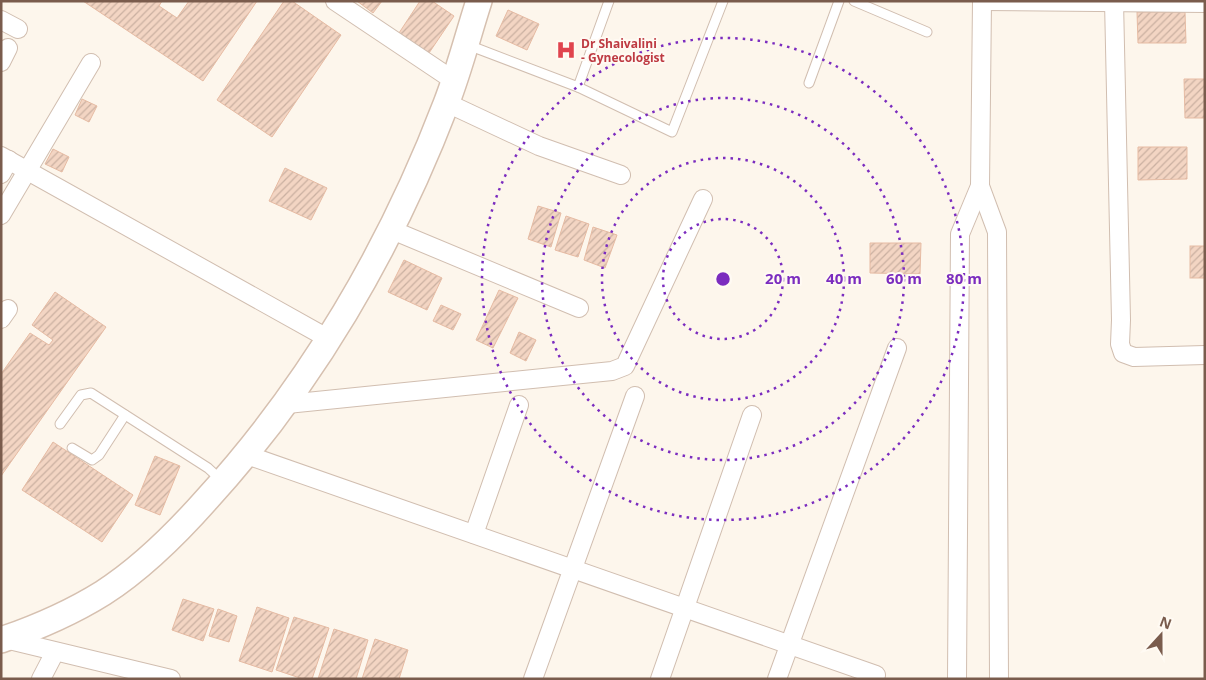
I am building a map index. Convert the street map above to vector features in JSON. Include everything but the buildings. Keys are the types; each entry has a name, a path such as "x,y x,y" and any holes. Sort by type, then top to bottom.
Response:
{"street":[{"path":"335,1 450,91 539,146 622,175"},
{"path":"3,640 67,614 104,592 151,557 247,455 287,404 329,339 392,230 450,91 479,1"},
{"path":"999,679 996,232 980,186 982,1 1205,3"},
{"path":"1114,1 1120,344 1123,353 1134,357 1205,355"},
{"path":"1,20 18,29"},
{"path":"1,215 91,63"},
{"path":"3,167 27,170 329,339"},
{"path":"957,679 960,234 980,186"},
{"path":"287,404 612,371 625,366 703,199"},
{"path":"392,230 579,308"},
{"path":"777,679 897,348"},
{"path":"533,679 635,396"},
{"path":"474,534 519,405"},
{"path":"660,679 752,415"},
{"path":"247,455 876,674"},
{"path":"3,640 171,679"},
{"path":"41,679 55,652"}],"lane":[{"path":"578,88 610,1"},
{"path":"465,44 578,88 672,132 723,1"},
{"path":"809,83 839,1"},
{"path":"854,1 927,32"},
{"path":"60,424 81,395 91,393 208,468 223,482"},
{"path":"72,448 92,460 99,455 125,415"}],"place":[{"name":"Dr Shaivalini - Gynecologist","path":"566,50"}]}
